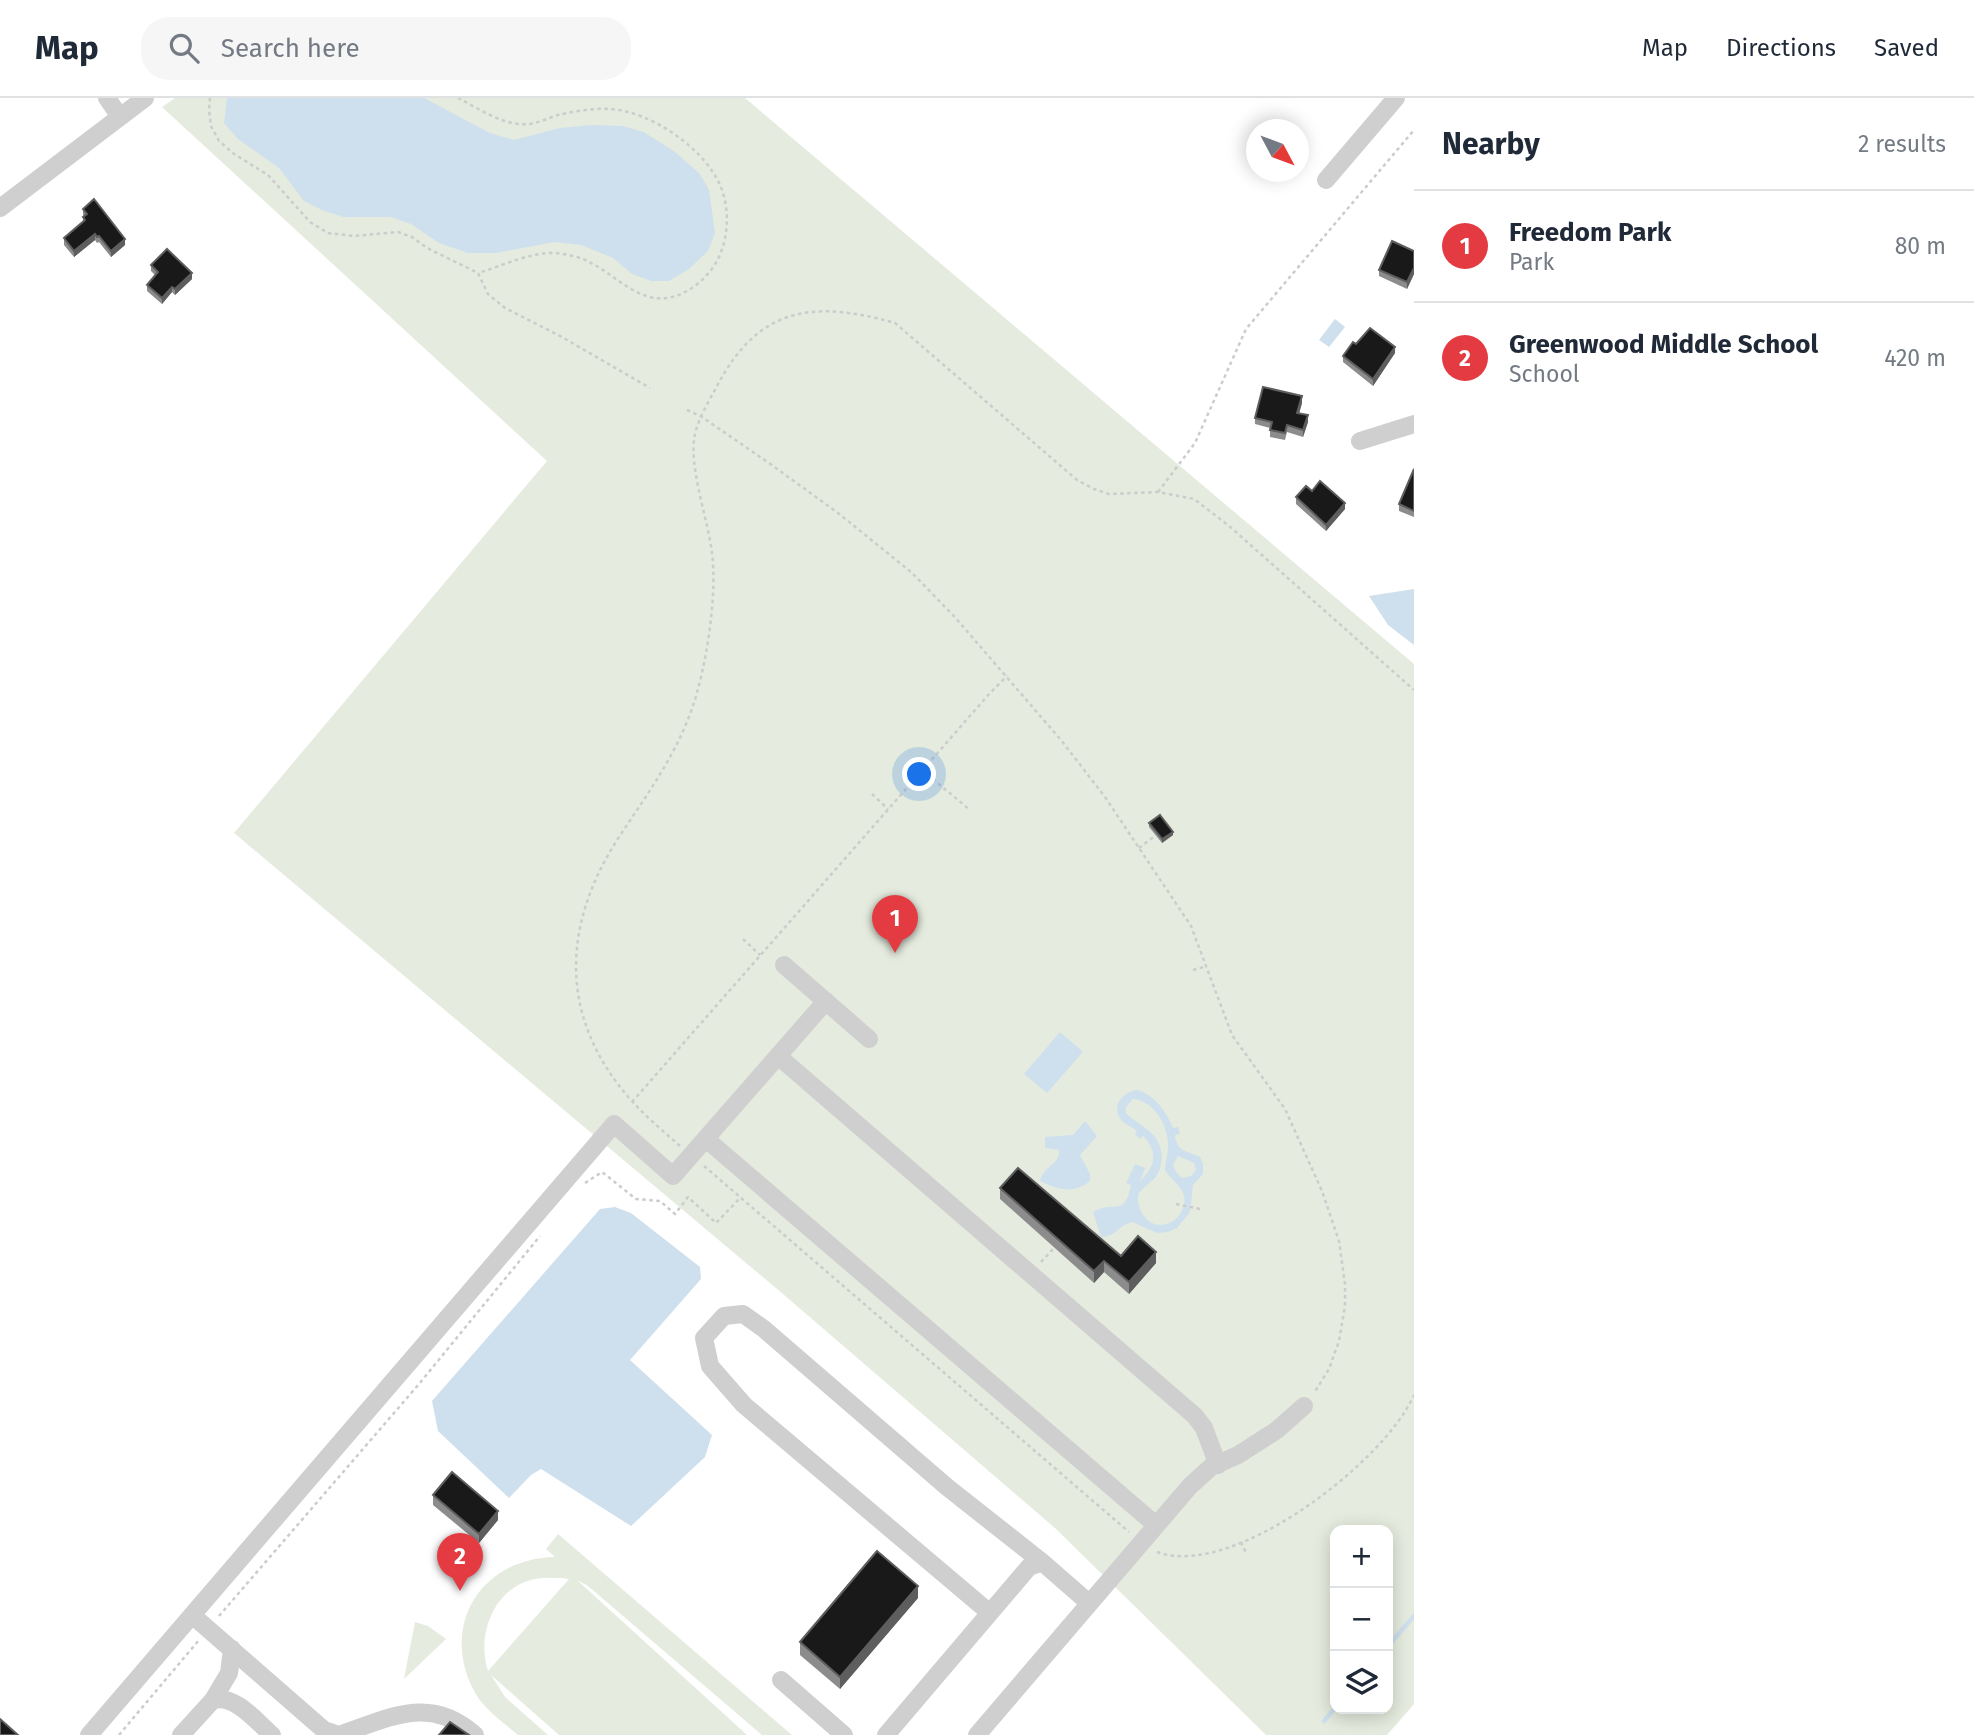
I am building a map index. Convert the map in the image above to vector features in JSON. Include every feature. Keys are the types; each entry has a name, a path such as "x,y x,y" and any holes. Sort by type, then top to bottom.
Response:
{"street":[{"path":"107,98 120,117"},
{"path":"0,208 145,98"},
{"path":"1326,180 1396,98"},
{"path":"1360,441 1414,424"},
{"path":"784,965 869,1039"},
{"path":"89,1735 614,1124 673,1176 826,1001"},
{"path":"778,1056 1195,1416 1204,1428 1218,1465"},
{"path":"706,1139 1156,1525"},
{"path":"990,1613 744,1405 710,1366 704,1338 724,1316 743,1314 765,1329 1023,1549 1035,1564 1089,1603"},
{"path":"977,1735 1190,1486 1218,1465 1277,1430 1304,1406"},
{"path":"886,1735 1035,1564"},
{"path":"192,1615 324,1730 340,1735 403,1712 439,1713 475,1735"},
{"path":"181,1735 213,1700 229,1673 232,1649"},
{"path":"781,1681 844,1735"},
{"path":"213,1700 223,1698 234,1703 272,1735"}],"path":[{"path":"210,98 208,110 211,126 219,141 234,154 268,175 310,222 328,233 354,236 398,232 412,237 427,248 478,274 488,294 505,309 562,337 650,388"},
{"path":"458,98 489,114 511,122 528,124 584,110 632,112 663,127 702,157 720,184 726,206 727,234 720,255 708,275 686,292 670,298 654,299 641,294 591,262 557,253 544,253 478,274"},
{"path":"1158,492 1195,443 1245,329 1414,130"},
{"path":"1414,690 1228,525 1194,499 1158,492 1109,494 1077,480 895,323 870,316 832,311 798,313 769,324 749,340 728,366 695,434 694,453 709,530 714,583 698,688 688,721 675,750 602,867 585,908 575,967 580,1008 589,1038 632,1102 1149,1549 1171,1557 1202,1554 1241,1542 1283,1522 1347,1477 1380,1444 1414,1395"},
{"path":"687,410 702,417 838,513 911,572 953,614 1105,797 1191,926 1232,1035 1285,1109 1322,1191 1339,1241 1345,1295 1339,1341 1329,1369 1304,1406"},
{"path":"632,1102 1007,676"},
{"path":"922,770 970,810"},
{"path":"872,794 888,809"},
{"path":"1139,848 1156,835"},
{"path":"743,939 760,955"},
{"path":"1193,970 1207,966"},
{"path":"583,1185 602,1172 636,1199 660,1201 675,1214 688,1197 716,1223 741,1197"},
{"path":"1176,1205 1200,1209"},
{"path":"119,1735 427,1374 548,1227"},
{"path":"1041,1262 1054,1248"},
{"path":"1241,1542 1246,1553"}],"shaded area":[{"path":"175,98 745,98 1414,664 1414,1704 1387,1735 1266,1735 1055,1528 783,1294 234,833 547,461 162,107"},
{"path":"558,1534 792,1735 762,1735 588,1586 577,1580 747,1735 559,1735 491,1675 505,1697 548,1735 518,1735 493,1714 473,1689 464,1664 462,1641 465,1618 475,1599 489,1582 507,1569 529,1560 555,1557 546,1549","holes":["535,1579 569,1579 488,1671 485,1657 487,1628 499,1602 521,1584"]},
{"path":"415,1622 428,1626 446,1639 404,1679"}],"water":[{"path":"227,98 424,98 490,133 514,140 560,128 593,125 622,126 644,132 675,152 700,174 709,190 715,233 708,251 689,269 669,281 651,281 632,274 613,258 581,245 554,242 496,253 468,253 439,243 411,224 391,217 344,217 304,201 279,168 238,139 224,123"},
{"path":"1335,319 1345,327 1329,347 1319,340"},
{"path":"1414,589 1414,645 1388,625 1369,596"},
{"path":"1060,1032 1083,1052 1047,1093 1024,1074"},
{"path":"1132,1091 1143,1092 1159,1104 1173,1128 1178,1127 1180,1134 1175,1135 1178,1145 1200,1157 1203,1174 1193,1185 1190,1212 1177,1228 1157,1233 1132,1222 1110,1235 1101,1237 1093,1212 1122,1205 1131,1185 1126,1183 1135,1164 1145,1168 1140,1181 1152,1165 1153,1154 1148,1142 1143,1136 1140,1139 1135,1134 1137,1131 1124,1122 1117,1111 1122,1097","holes":["1133,1099 1148,1105 1159,1116 1168,1139 1165,1170 1184,1196 1181,1213 1176,1219 1162,1225 1148,1220 1139,1206 1139,1193 1155,1178 1162,1158 1155,1137 1126,1113 1126,1107","1178,1156 1194,1163 1196,1170 1191,1176 1182,1178 1176,1172 1173,1165"]},
{"path":"1085,1121 1097,1136 1080,1155 1090,1174 1090,1181 1071,1189 1040,1181 1059,1155 1059,1150 1045,1148 1045,1137 1073,1135"},
{"path":"615,1207 631,1213 700,1267 701,1279 630,1360 712,1435 705,1457 631,1526 541,1469 531,1475 509,1498 438,1431 432,1401 600,1209"}],"building":[{"path":"94,199 125,239 111,251 95,234 74,251 64,238 85,220 83,217 87,214 83,209"},
{"path":"1392,241 1414,251 1414,268 1407,282 1379,270"},
{"path":"167,249 192,273 162,298 147,285 158,272 151,265"},
{"path":"1370,328 1395,347 1373,379 1343,356 1353,342 1356,344"},
{"path":"1263,387 1302,396 1297,413 1308,415 1303,430 1287,425 1285,433 1270,430 1272,422 1255,418"},
{"path":"1414,469 1414,511 1399,504"},
{"path":"1320,481 1345,503 1326,525 1296,497 1306,486 1312,491"},
{"path":"1160,815 1173,832 1162,839 1149,823"},
{"path":"1018,1168 1121,1256 1138,1236 1156,1252 1129,1282 1104,1261 1094,1271 1000,1188"},
{"path":"452,1472 498,1511 479,1534 433,1495"},
{"path":"877,1551 918,1586 840,1677 800,1642"},
{"path":"0,1719 18,1735 0,1735"},
{"path":"450,1722 469,1735 439,1735"}],"waterway":[{"path":"1393,1640 1414,1616"},
{"path":"1324,1721 1330,1714"}],"place":[{"name":"Freedom Park","path":"895,953"},
{"name":"Greenwood Middle School","path":"460,1591"}]}
